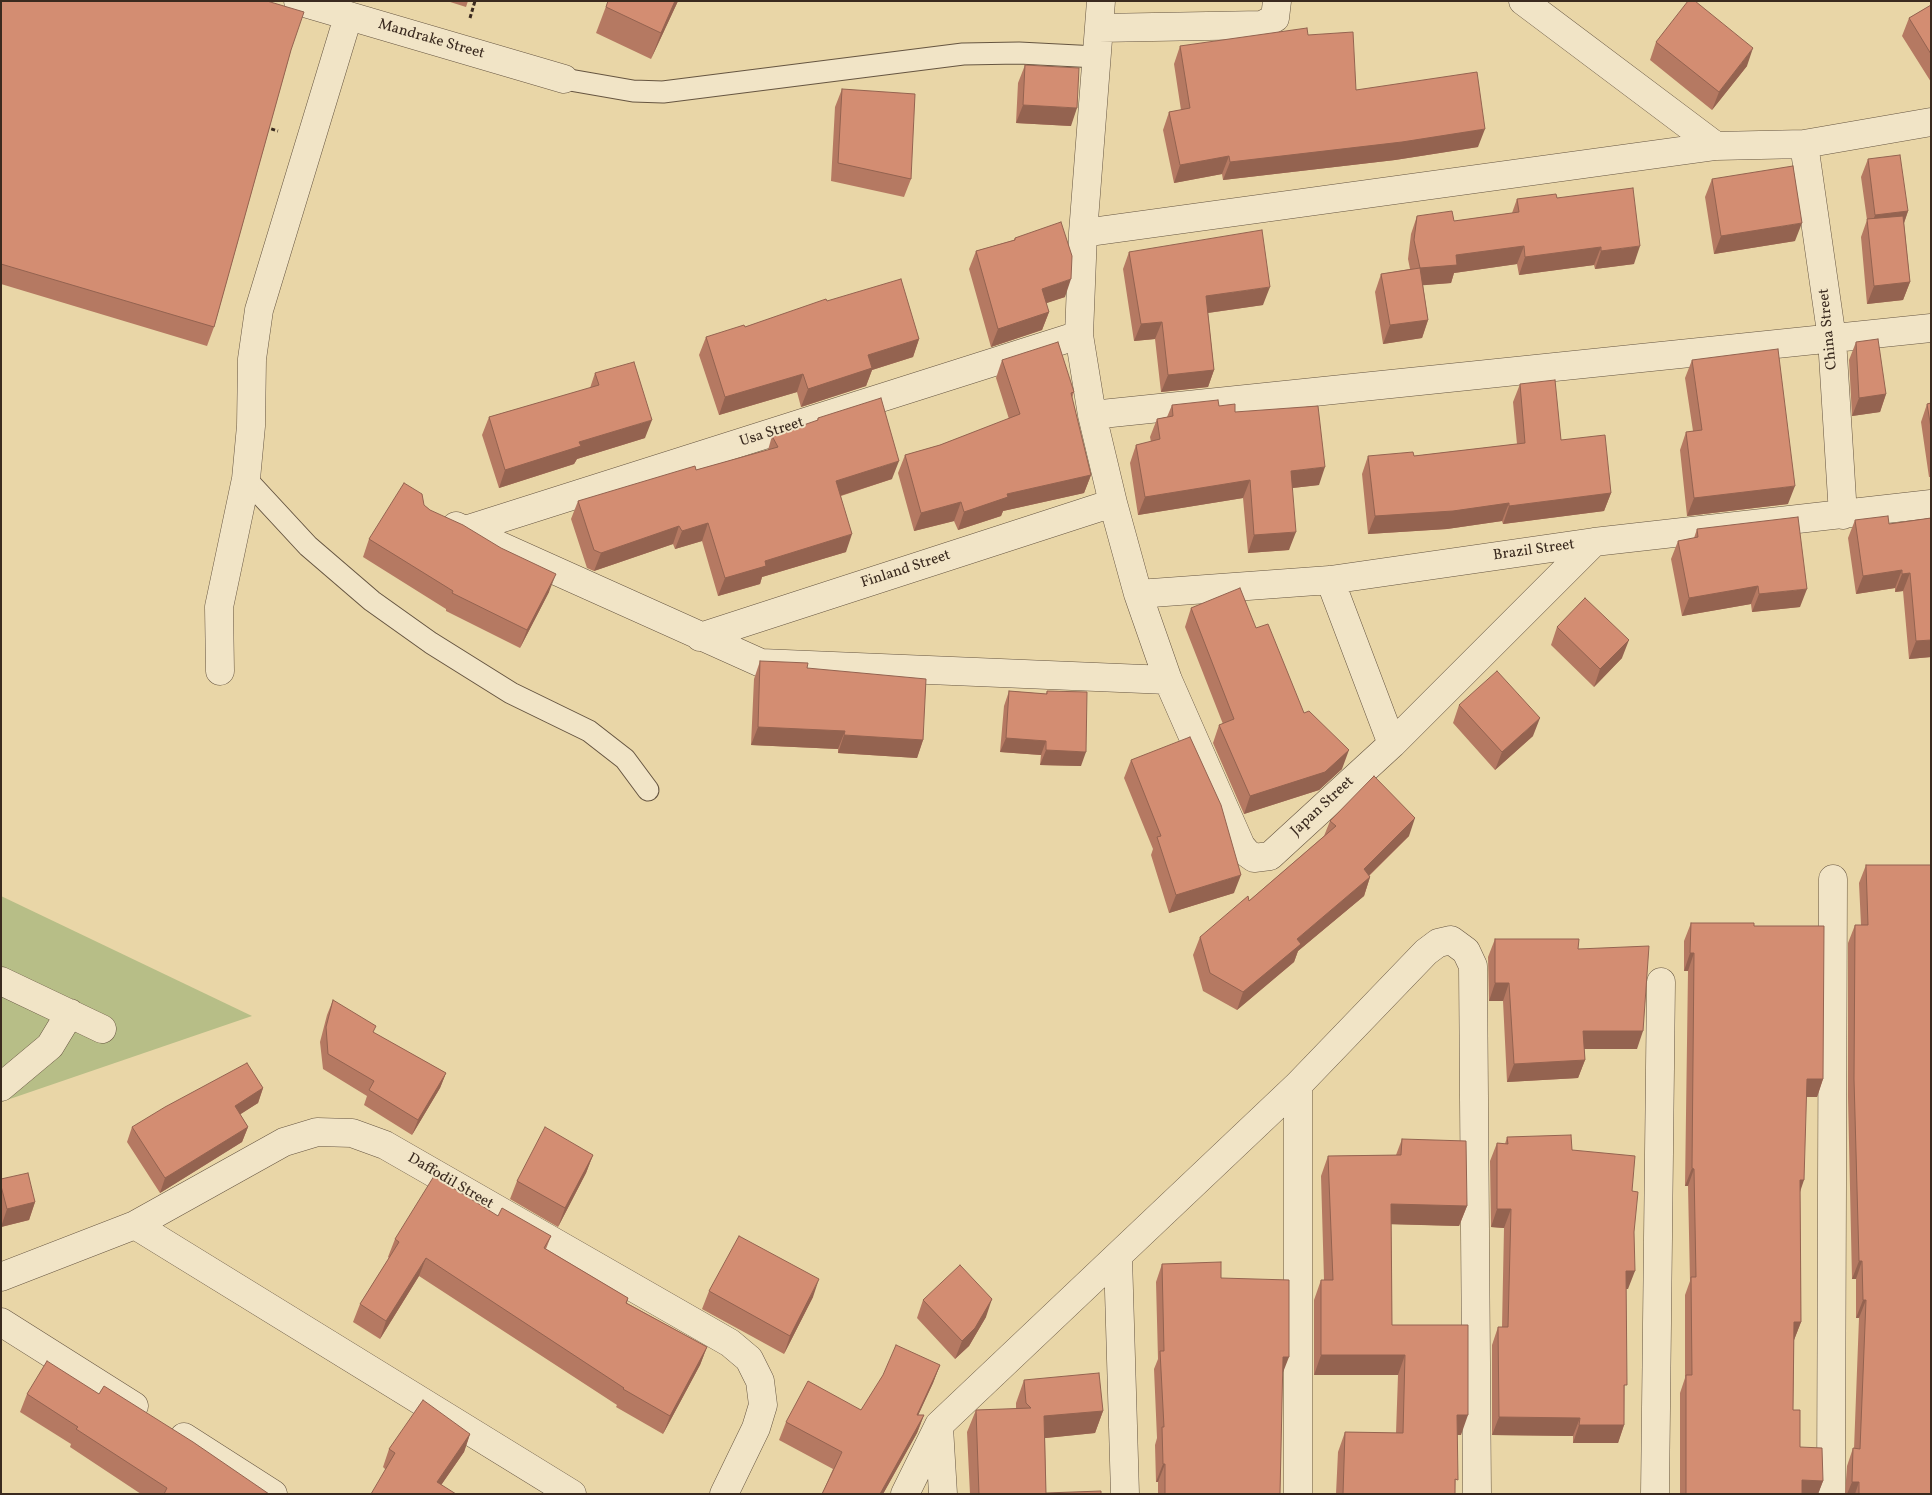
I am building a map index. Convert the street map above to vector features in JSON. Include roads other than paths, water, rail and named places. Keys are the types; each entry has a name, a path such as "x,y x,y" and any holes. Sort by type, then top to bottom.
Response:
{"street":[{"name":"Mandrake Street","path":"298,1 564,79"},
{"name":"Japan Street","path":"1102,1 1083,233 1079,335 1092,415 1112,503 1138,594 1168,680 1240,846 1254,858 1270,856 1392,744 1594,542"},
{"path":"1099,28 1262,25 1269,23 1275,18 1278,1"},
{"path":"1523,1 1716,146"},
{"path":"220,671 219,607 246,479 251,426 252,359 259,310 348,16"},
{"path":"1083,233 1716,146 1804,144 1931,122"},
{"name":"China Street","path":"1804,144 1832,339 1843,515"},
{"path":"1092,415 1931,328"},
{"name":"Usa Street","path":"466,530 1079,335"},
{"name":"Finland Street","path":"700,637 1112,503"},
{"name":"Brazil Street","path":"1138,594 1330,580 1594,542 1931,504"},
{"path":"430,514 761,663 1168,680"},
{"path":"1330,580 1392,744"},
{"path":"1831,1494 1833,879"},
{"path":"905,1494 939,1425 1298,1085 1432,948 1438,943 1451,940 1466,951 1473,966 1477,1494"},
{"path":"1,981 102,1029"},
{"path":"1655,1494 1661,982"},
{"path":"1,1087 50,1046 70,1014"},
{"path":"1298,1085 1298,1494"},
{"name":"Daffodil Street","path":"1,1277 135,1225 284,1142 317,1132 352,1133 385,1145 730,1343 749,1359 760,1381 762,1405 756,1428 724,1494"},
{"path":"135,1225 572,1494"},
{"path":"1118,1257 1125,1494"},
{"path":"1,1322 273,1494"},
{"path":"939,1425 943,1494"}],"lane":[{"path":"564,79 634,90 663,92 964,54 1097,57"},
{"path":"246,479 308,546 372,601 431,642 511,693 589,732 625,759 648,790"}]}
